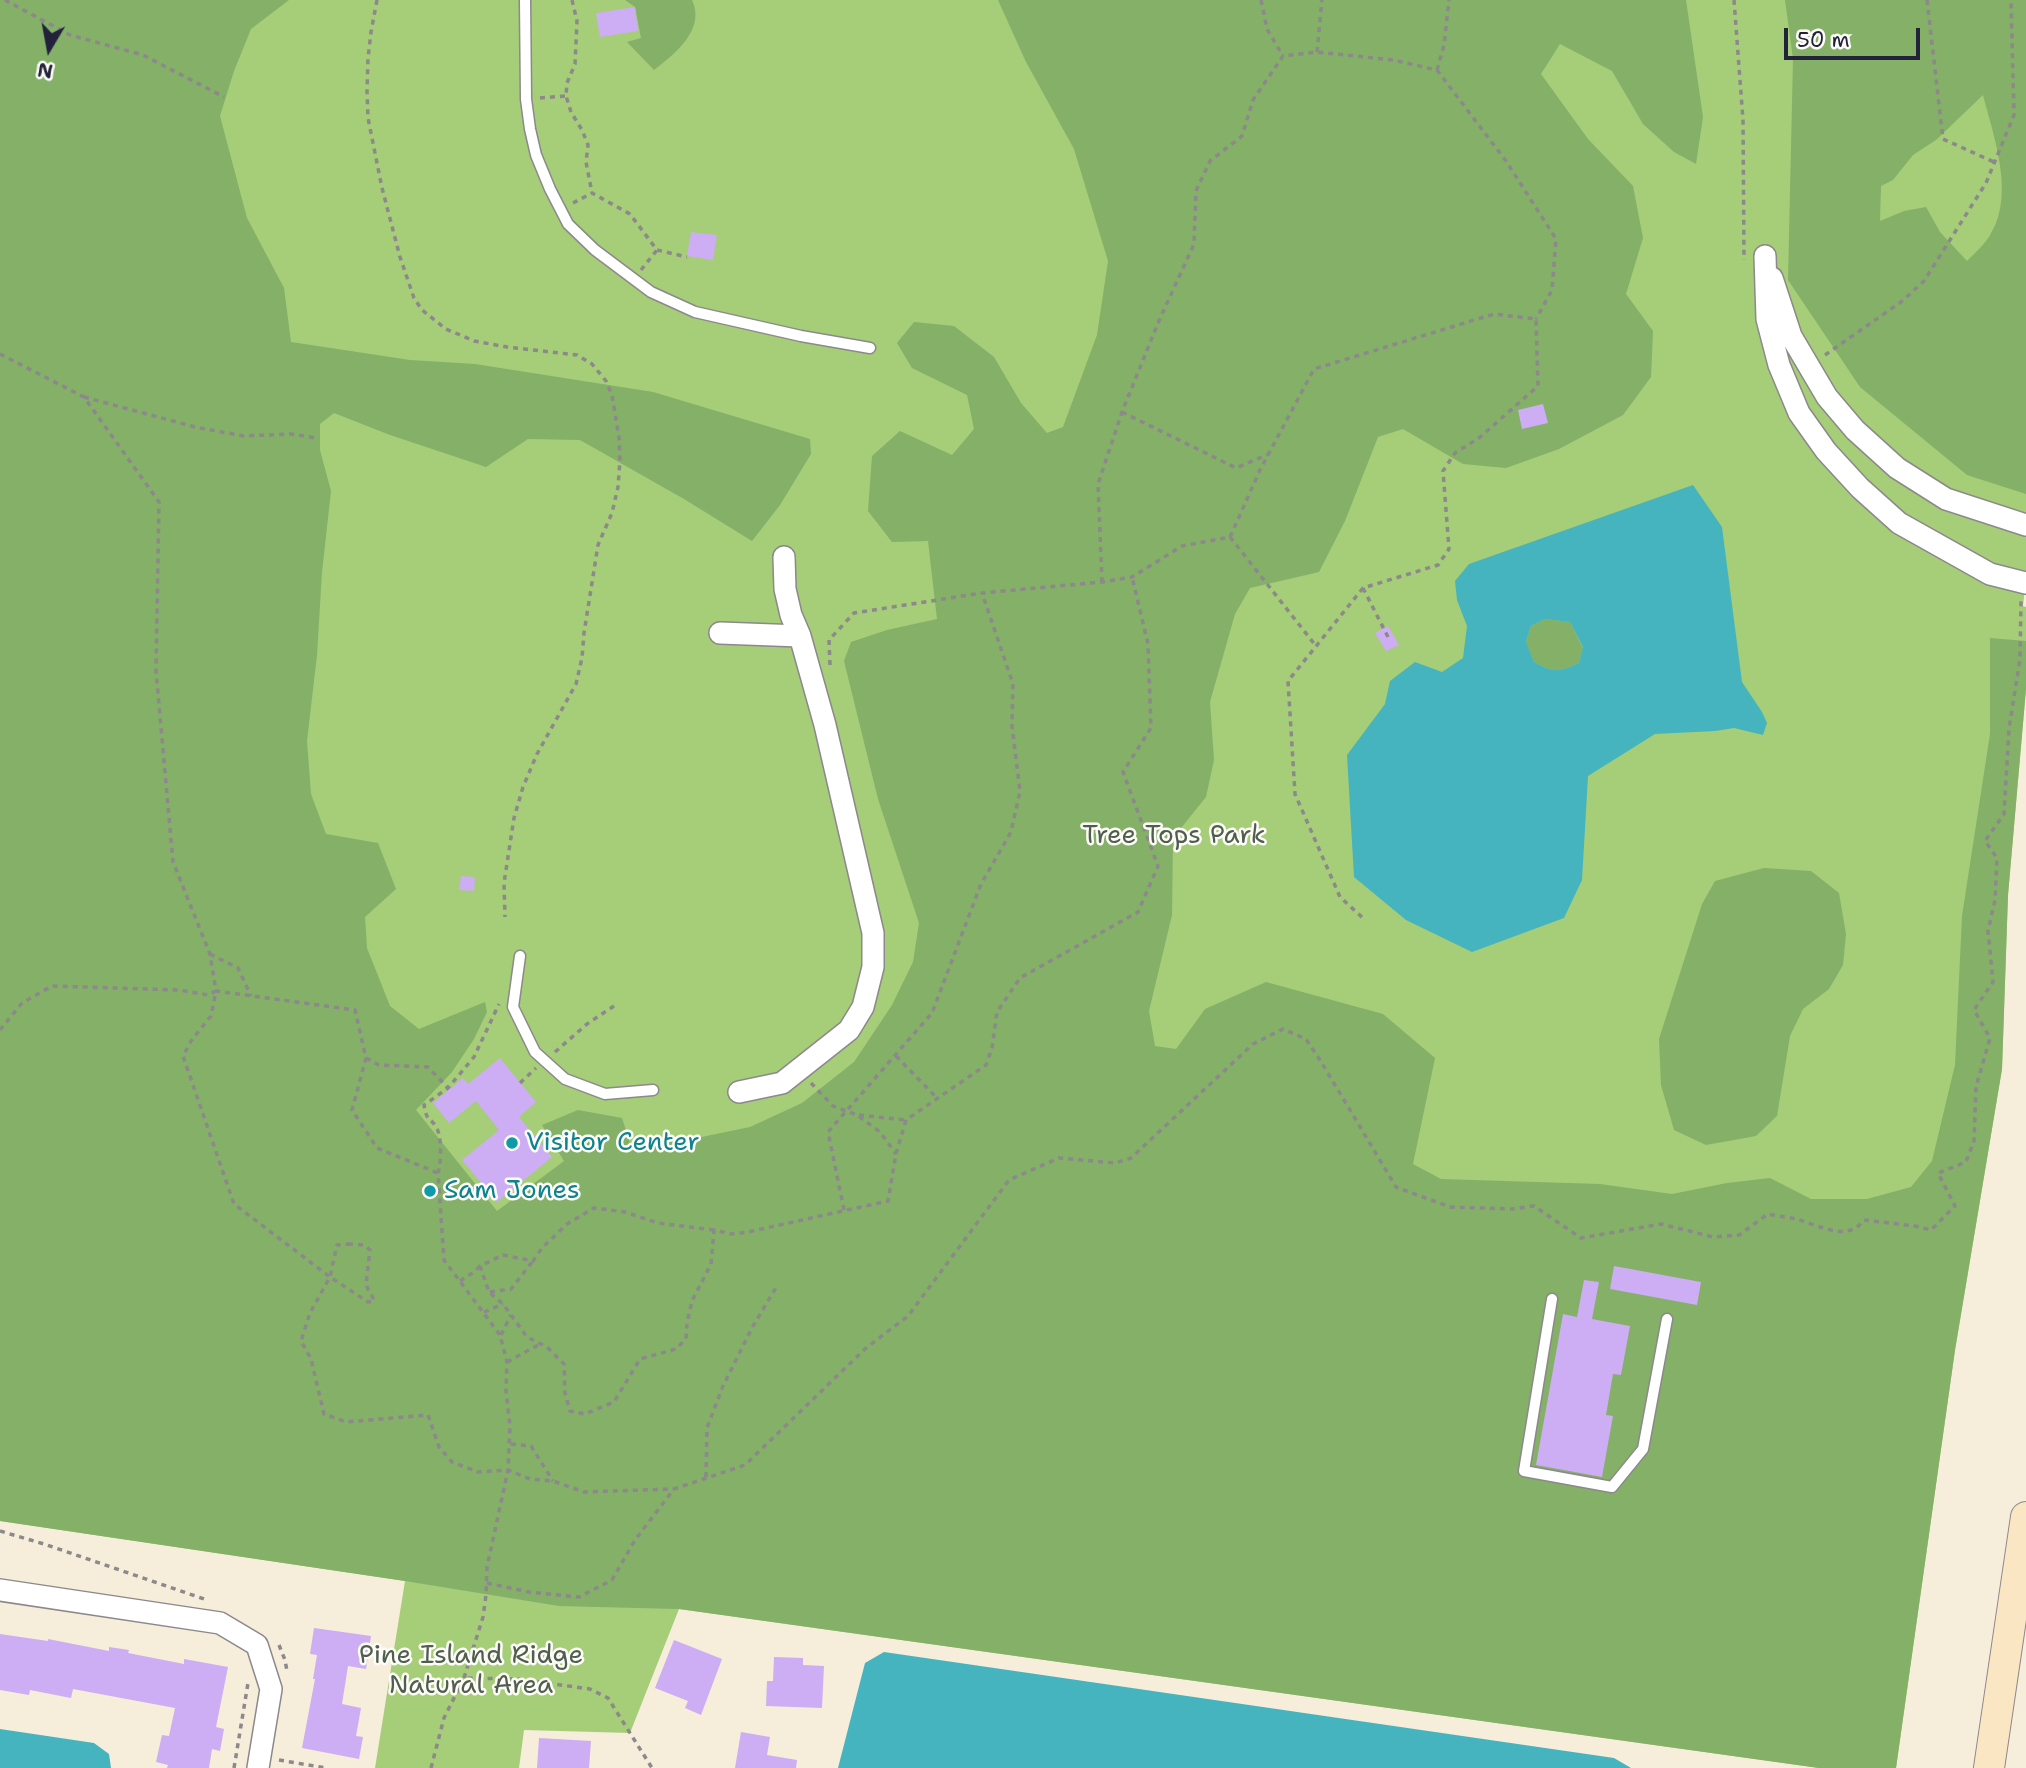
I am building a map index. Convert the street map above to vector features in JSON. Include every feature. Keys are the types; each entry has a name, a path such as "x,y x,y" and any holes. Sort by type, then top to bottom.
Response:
{"main road":[{"path":"1989,1768 2026,1517"}],"street":[{"path":"2023,582 1990,574 1899,523 1860,488 1826,451 1799,413 1779,365 1767,319 1765,256 1791,336 1827,397 1855,430 1897,468 1947,499 2026,525"},
{"path":"739,1091 782,1083 849,1030 863,1007 873,967 873,933 842,796 800,636 791,615 785,589 784,557"},
{"path":"720,633 800,636"},
{"path":"0,1590 220,1623 257,1645 271,1689 268,1764"}],"lane":[{"path":"525,0 526,99 530,129 536,155 568,224 595,250 651,292 695,312 789,334 870,348"},
{"path":"520,957 513,1007 535,1052 565,1079 605,1094 653,1090"},
{"path":"1552,1299 1524,1471 1612,1487 1643,1449 1667,1319"}],"path":[{"path":"5,0 70,35 143,55 224,97"},
{"path":"377,0 368,58 368,118 382,188 414,298 422,310 446,329 474,341 577,355 592,363 606,381 612,395 619,438 618,487 612,513 598,545 576,684 537,754 523,786 514,818 504,883 505,917"},
{"path":"572,0 577,21 575,64 567,83 566,96 571,113 588,145 586,162 592,193"},
{"path":"1261,0 1267,29 1283,56"},
{"path":"1317,52 1322,0"},
{"path":"1437,71 1444,45 1449,0"},
{"path":"1927,0 1942,139 1994,162"},
{"path":"1817,360 1901,302 1924,281 1986,183 2014,114 2011,0"},
{"path":"1102,582 1098,484 1122,412 1194,244 1196,191 1210,161 1242,136 1254,100 1283,56 1317,52 1393,60 1437,71 1506,161 1556,239 1552,290 1536,319 1538,386 1479,438 1455,453 1443,471 1449,549 1438,565 1363,588 1288,681 1294,794 1340,897 1364,919"},
{"path":"526,99 566,96"},
{"path":"561,210 592,193"},
{"path":"592,193 630,214 657,250 687,257"},
{"path":"633,279 657,250"},
{"path":"1230,537 1260,470 1314,369 1494,314 1536,319"},
{"path":"0,354 84,397 244,436 291,434 316,438"},
{"path":"84,397 159,502 156,671 173,862 210,954 216,991 211,1016 183,1056 234,1204 330,1277 368,1302 374,1301 366,1284 370,1250 364,1245 337,1245 330,1277 310,1313 301,1341 311,1359 324,1414 346,1422 428,1415 439,1447 452,1462 478,1472 508,1470 530,1479 553,1481 583,1492 674,1489 746,1465 866,1348 908,1316 1009,1180 1059,1158 1115,1163 1131,1158 1253,1044 1283,1029 1306,1039 1396,1187 1450,1208 1512,1209 1534,1206 1581,1238 1661,1224 1713,1237 1739,1235 1768,1214 1838,1233 1858,1227 1864,1220 1931,1230 1955,1206 1938,1173 1966,1162 1974,1140 1976,1087 1990,1038 1974,1010 1993,982 1988,931 1995,900 1997,858 1985,841 2004,814 2009,729 2020,659 2023,582"},
{"path":"1122,412 1236,468 1270,454"},
{"path":"830,665 829,640 854,613 982,593 1132,577 1182,546 1230,537"},
{"path":"1230,537 1316,646"},
{"path":"489,1292 511,1289 542,1248 567,1224 594,1208 625,1212 658,1223 731,1234 888,1200 896,1154 906,1120 986,1065 998,1012 1020,978 1138,912 1158,866 1123,772 1151,728 1148,644 1132,577"},
{"path":"1363,588 1389,639"},
{"path":"844,1210 828,1132 932,1013 981,884 1011,832 1020,791 1012,726 1013,684 982,593"},
{"path":"210,954 238,968 251,996"},
{"path":"0,1030 22,1003 52,986 179,989 208,995 216,991 355,1010 366,1058 352,1110 377,1147 438,1174"},
{"path":"432,1768 444,1718 464,1678 483,1617 487,1567 508,1470 510,1444 507,1362 500,1335 444,1260 438,1129 426,1116 424,1105 448,1088 474,1057 500,1003"},
{"path":"520,1083 587,1024 617,1004"},
{"path":"896,1056 937,1098"},
{"path":"366,1058 379,1065 428,1067 448,1088"},
{"path":"799,1069 833,1106 858,1115 906,1120"},
{"path":"858,1115 880,1132 896,1154"},
{"path":"481,1265 489,1292 503,1304 527,1337 547,1347 564,1364 565,1393 570,1411 585,1413 614,1402 640,1359 676,1349 686,1339 689,1310 711,1264 715,1230"},
{"path":"459,1281 481,1265 503,1255 533,1261"},
{"path":"706,1478 708,1428 723,1386 753,1326 777,1286"},
{"path":"484,1312 503,1304"},
{"path":"500,1335 511,1315"},
{"path":"507,1362 540,1343"},
{"path":"510,1444 531,1446 553,1481"},
{"path":"487,1583 529,1592 579,1597 612,1580 635,1540 674,1489"},
{"path":"464,1678 517,1679 590,1689 608,1698 652,1768"},
{"path":"234,1768 248,1683"},
{"path":"268,1764 326,1768"}],"green space":[{"name":"Tree Tops Park","path":"0,0 2026,0 2026,578 2023,606 2026,607 2026,689 2008,895 2002,1069 1955,1350 1896,1768 1819,1768 679,1609 630,1733 524,1730 519,1768 375,1768 405,1581 0,1521"},
{"path":"0,0 289,0 251,29 220,116 247,218 284,288 291,342 410,360 475,364 653,392 810,439 811,454 780,505 752,541 580,440 528,439 486,467 334,413 320,424 320,450 331,491 307,741 311,794 326,834 378,843 396,889 365,917 367,948 390,1006 419,1029 485,1002 487,1012 474,1039 452,1072 416,1110 497,1211 564,1161 542,1125 578,1110 622,1118 630,1143 692,1139 750,1127 802,1103 854,1062 892,1005 913,962 919,923 878,799 844,661 851,642 887,630 937,619 928,541 892,542 868,511 872,456 900,431 952,455 974,429 967,395 912,368 897,343 914,322 954,326 994,357 1021,403 1047,433 1063,427 1097,335 1108,261 1074,149 1026,62 998,0 1686,0 1703,117 1696,164 1674,152 1643,124 1612,71 1560,44 1541,74 1588,139 1633,186 1643,238 1626,294 1653,331 1651,377 1623,415 1559,449 1506,468 1463,464 1403,429 1378,437 1345,521 1319,572 1250,588 1235,614 1210,702 1214,760 1206,797 1173,838 1172,915 1149,1011 1155,1046 1176,1049 1205,1009 1266,982 1383,1014 1435,1058 1413,1164 1441,1179 1600,1184 1672,1194 1770,1178 1811,1199 1867,1199 1911,1187 1932,1161 1955,1065 1962,916 1990,734 1990,638 2026,641 2026,689 2008,895 2002,1069 1955,1350 1896,1768 1819,1768 679,1609 559,1606 0,1521"},
{"path":"625,0 692,0 695,21 692,31 679,48 654,70 627,42 641,38 635,7"},
{"path":"1785,0 2026,0 2026,494 1967,475 1860,387 1788,280 1793,59","holes":["1983,95 1997,148 2002,185 2001,204 1989,237 1967,261 1940,232 1926,207 1904,211 1880,221 1881,186 1893,180 1913,155 1936,140"]},
{"path":"1545,619 1570,622 1583,648 1579,663 1556,670 1534,662 1526,643 1531,626"},
{"path":"1764,868 1811,871 1839,893 1846,934 1843,965 1829,989 1803,1009 1790,1036 1777,1116 1756,1136 1706,1145 1674,1130 1661,1085 1659,1039 1702,904 1715,881"}],"water":[{"path":"1693,485 1722,527 1742,682 1767,723 1763,735 1734,728 1655,734 1588,776 1582,880 1564,918 1472,952 1406,920 1354,877 1347,755 1385,704 1390,681 1415,662 1442,672 1463,658 1467,626 1457,600 1455,581 1469,564","holes":["1545,619 1570,622 1583,647 1579,663 1556,670 1534,662 1526,642 1531,626"]},
{"path":"884,1652 1614,1758 1631,1768 838,1768 865,1663"},
{"path":"0,1729 94,1743 109,1754 111,1768 0,1768"}],"building":[{"path":"635,7 638,31 600,37 596,13"},
{"path":"691,232 717,235 713,260 687,256"},
{"path":"1543,404 1548,423 1522,429 1518,410"},
{"path":"1388,626 1399,645 1386,651 1375,633"},
{"path":"461,876 475,877 474,891 459,890"},
{"name":"Visitor Center","path":"500,1058 536,1102 519,1117 552,1157 497,1202 462,1160 499,1130 476,1101 449,1123 433,1103 463,1078 468,1084"},
{"path":"1614,1266 1701,1282 1697,1305 1610,1289"},
{"path":"1584,1280 1599,1282 1592,1319 1630,1326 1621,1375 1613,1374 1606,1415 1613,1416 1602,1477 1536,1465 1563,1314 1577,1317"},
{"path":"314,1628 371,1636 366,1669 348,1666 342,1704 361,1708 356,1736 363,1737 359,1759 302,1748 315,1679 317,1655 310,1654"},
{"path":"0,1634 48,1639 109,1651 109,1647 129,1650 128,1653 184,1664 184,1659 228,1667 216,1727 224,1729 220,1751 212,1749 209,1768 167,1768 168,1765 156,1762 162,1735 169,1736 175,1708 73,1689 71,1698 30,1690 29,1695 0,1690"},
{"path":"674,1640 722,1659 701,1715 685,1708 688,1701 655,1688"},
{"path":"774,1657 803,1658 803,1665 824,1666 822,1708 766,1706 767,1681 773,1681"},
{"path":"741,1732 770,1737 767,1755 797,1760 796,1768 735,1768"},
{"path":"539,1738 591,1741 589,1768 537,1768"}],"place":[{"name":"Visitor Center","path":"512,1143"},
{"name":"Sam Jones","path":"430,1191"}],"park label":[{"name":"Pine Island Ridge Natural Area","path":"471,1671"}]}
